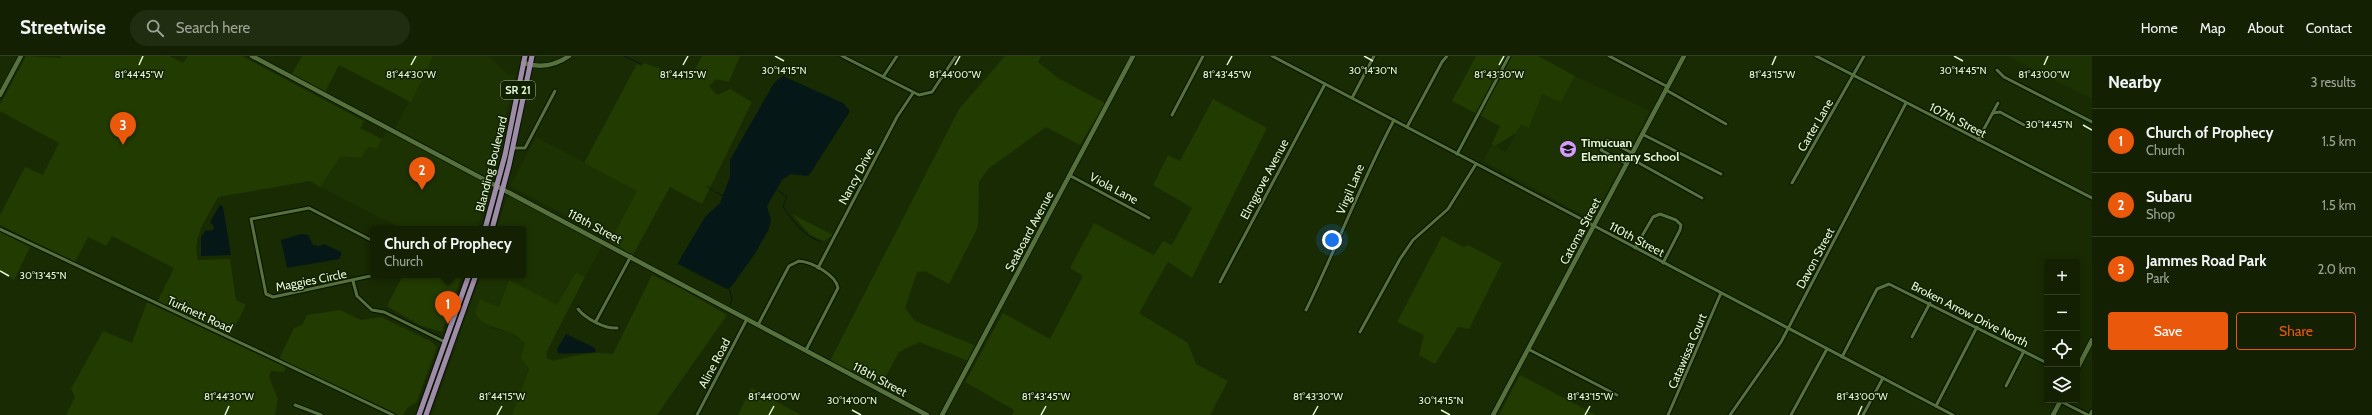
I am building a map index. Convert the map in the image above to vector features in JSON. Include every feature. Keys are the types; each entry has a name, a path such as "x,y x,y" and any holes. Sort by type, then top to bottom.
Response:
{"main road":[{"name":"Blanding Boulevard","path":"486,226 498,186 512,125 525,56"},
{"name":"Blanding Boulevard","path":"493,226 504,188 532,56"},
{"path":"419,415 468,278"},
{"path":"426,415 475,278"},
{"path":"450,327 449,341 451,348"},
{"path":"445,342 445,364"}],"street":[{"path":"0,96 21,56"},
{"name":"118th Street","path":"252,56 504,188 927,415"},
{"path":"523,63 546,66 569,56"},
{"path":"842,56 913,93 928,94 935,88 956,56"},
{"path":"883,77 897,56"},
{"name":"Seaboard Avenue","path":"942,415 1133,56"},
{"path":"1172,115 1203,56"},
{"name":"110th Street","path":"1272,56 1953,415"},
{"path":"1352,98 1374,56"},
{"path":"1407,127 1442,62 1447,56"},
{"path":"1457,154 1509,56"},
{"path":"1609,56 1726,124"},
{"name":"Catoma Street","path":"1493,415 1684,56"},
{"name":"107th Street","path":"1816,56 2092,198"},
{"name":"Carter Lane","path":"1792,183 1864,56"},
{"path":"1997,70 2004,77 2092,122"},
{"name":"Elmgrove Avenue","path":"1220,282 1325,84"},
{"path":"513,148 525,148 555,91"},
{"name":"Nancy Drive","path":"818,268 898,117 913,93"},
{"name":"Davon Street","path":"1730,415 1778,347 1906,103"},
{"path":"1978,140 1998,103"},
{"path":"1992,113 2000,112 2024,125"},
{"name":"Virgil Lane","path":"1306,310 1327,267 1370,166 1394,120"},
{"path":"512,125 518,126"},
{"path":"1642,134 1721,174"},
{"path":"1627,164 1601,150 1606,140 1702,198"},
{"path":"1360,332 1400,259 1414,240 1448,209 1476,164"},
{"name":"Viola Lane","path":"1070,175 1149,218"},
{"name":"Maggies Circle","path":"370,239 309,208 251,219 266,294 269,296 273,297 370,277"},
{"path":"1635,248 1656,214 1676,220 1681,225 1680,230 1663,263"},
{"name":"Turknett Road","path":"0,229 393,415"},
{"path":"596,322 631,256"},
{"path":"758,325 790,266 799,261 818,268 833,276 837,283 837,292 806,350"},
{"path":"354,281 357,296 372,310 384,312 445,342"},
{"name":"Broken Arrow Drive North","path":"1842,357 1875,292 1884,284 1894,285 2044,361"},
{"name":"Catawissa Court","path":"1668,415 1721,293"},
{"path":"1912,337 1930,303"},
{"path":"578,309 583,315 610,329 617,328"},
{"name":"Aline Road","path":"697,415 747,319"},
{"path":"1936,406 1977,327"},
{"path":"2078,367 2092,340"},
{"path":"1528,349 1617,395"},
{"path":"1791,415 1826,349"},
{"path":"2006,386 2024,351"},
{"path":"1863,415 1883,378"},
{"path":"2053,415 2060,403"},
{"path":"2065,403 2089,415 2092,411"},
{"path":"295,405 303,406 321,415"}],"shaded area":[{"path":"26,56 60,58 61,56 169,56 183,63 188,56 242,56 364,121 360,128 382,139 377,149 368,147 361,158 341,156 320,187 310,181 218,197 205,219 199,235 196,252 198,260 230,259 236,300 246,305 230,336 157,302 174,268 112,236 106,246 88,237 75,262 0,225 0,215 25,167 43,175 59,143 0,111 0,105"},
{"path":"302,56 433,56 411,102 339,65 325,92 292,74"},
{"path":"433,56 488,56 508,74 515,75 494,174 490,176 484,176 395,128"},
{"path":"702,56 740,56 729,82 716,79 709,86 717,95 730,89 752,102 702,204 670,187 633,255 610,242 637,191 584,163 637,64 641,66 644,63 690,79"},
{"path":"1005,56 1041,56 1038,62 1058,78 1105,103 1080,145 1046,127 988,169 979,182 978,227 949,284 925,271 917,272 905,308 915,321 974,345 968,361 919,342 899,352 880,387 830,361 959,109"},
{"path":"1476,56 1538,56 1575,76 1561,102 1542,94 1529,128 1521,125 1516,133 1495,146 1492,144 1500,126 1452,101"},
{"path":"2008,56 2092,56 2092,99 2032,69"},
{"path":"783,76 843,103 850,111 810,174 807,176 791,174 782,180 767,206 771,220 768,231 754,255 732,286 727,289 678,264 705,217 720,203 730,177 730,160 774,83"},
{"name":"Timucuan Elementary School","path":"1575,76 1650,111 1592,220 1483,161 1492,144 1506,152 1521,125 1529,128 1542,93 1561,102"},
{"path":"1213,99 1267,128 1192,278 1168,262 1139,313 1188,343 1196,364 1228,381 1210,415 1012,415 1014,410 965,382 1003,313 1050,339 1083,276 1070,268 1094,223 1154,255 1163,241 1172,245 1192,208 1153,185 1168,155 1180,161"},
{"path":"387,130 489,185 490,189 478,226 396,226 320,187 340,156 368,147 377,148"},
{"path":"536,137 638,191 612,240 510,186"},
{"path":"509,197 515,198 602,244 601,248 585,277 576,272 557,305 509,281 499,307 480,299 491,328 508,332 525,343 529,369 512,415 432,415 480,278 526,278 526,226 498,226 506,199"},
{"path":"220,205 223,207 231,255 201,256 201,237 205,231 213,230 214,226 210,222"},
{"path":"792,214 833,235 824,241 810,235"},
{"path":"0,232 30,247 14,280 0,272"},
{"path":"301,234 308,235 313,245 319,246 324,244 341,252 341,256 339,259 287,268 281,240"},
{"path":"1442,236 1464,247 1468,245 1502,263 1469,329 1458,327 1435,364 1419,355 1424,335 1397,322"},
{"path":"576,272 585,277 546,353 547,358 553,361 590,354 613,354 652,275 682,289 727,315 657,415 512,415 529,369 521,358 525,343 512,334 490,326 478,318 475,313 480,299 499,307 509,280 557,305"},
{"path":"401,278 461,278 442,332 419,325 387,306"},
{"path":"147,302 286,367 284,372 271,371 269,377 278,399 275,415 66,415 75,397 71,389 103,331 132,343"},
{"path":"340,310 361,320 381,317 432,342 437,347 416,403 408,407 403,415 398,415 279,359 294,328 302,325 307,315"},
{"path":"566,334 593,347 596,350 595,352 558,353 557,349"},
{"path":"1520,375 1596,415 1499,415"},
{"path":"751,388 801,415 738,415"}],"waterway":[{"path":"624,56 641,64"},
{"path":"707,186 713,191"},
{"path":"776,189 787,197 783,207 795,223 809,236 821,242"},
{"path":"715,192 724,196"},
{"path":"729,288 732,300 730,305"}],"place":[{"name":"Jammes Road Park","path":"123,145"},
{"name":"Timucuan Elementary School","path":"1568,149"},
{"name":"Subaru","path":"422,190"},
{"name":"Church of Prophecy","path":"448,324"}]}
